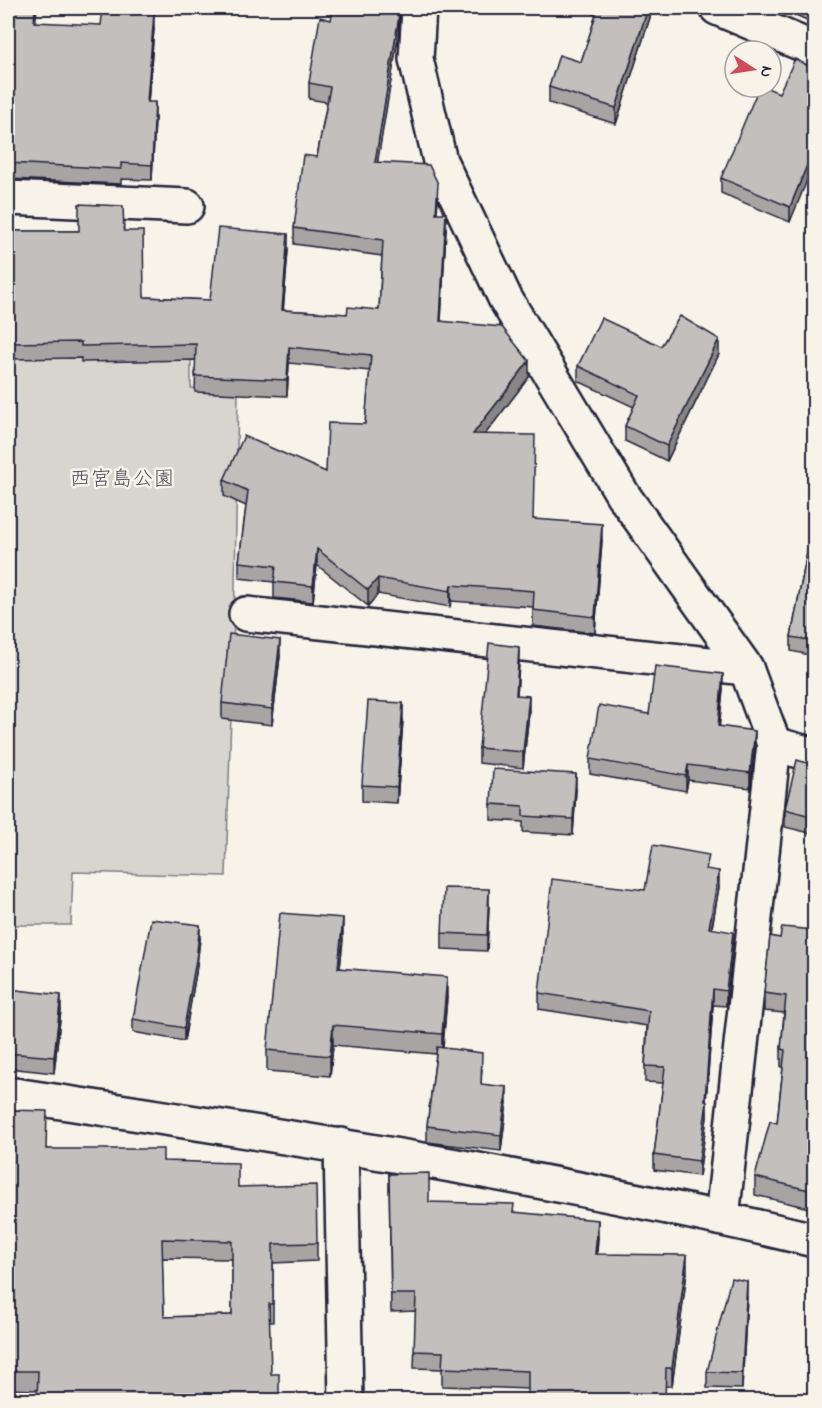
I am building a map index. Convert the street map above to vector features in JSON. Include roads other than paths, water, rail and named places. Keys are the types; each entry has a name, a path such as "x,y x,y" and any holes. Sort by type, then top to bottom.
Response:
{"street":[{"path":"419,8 416,59 440,161 505,298 622,495 746,669 774,744 722,1218"},
{"path":"717,8 814,50"},
{"path":"8,198 187,206"},
{"path":"246,614 746,669"},
{"path":"774,744 814,755"},
{"path":"8,1094 341,1145 722,1218 814,1240"},
{"path":"341,1145 346,1401"}],"park label":[{"name":"西宮島公園","path":"122,480"}]}
